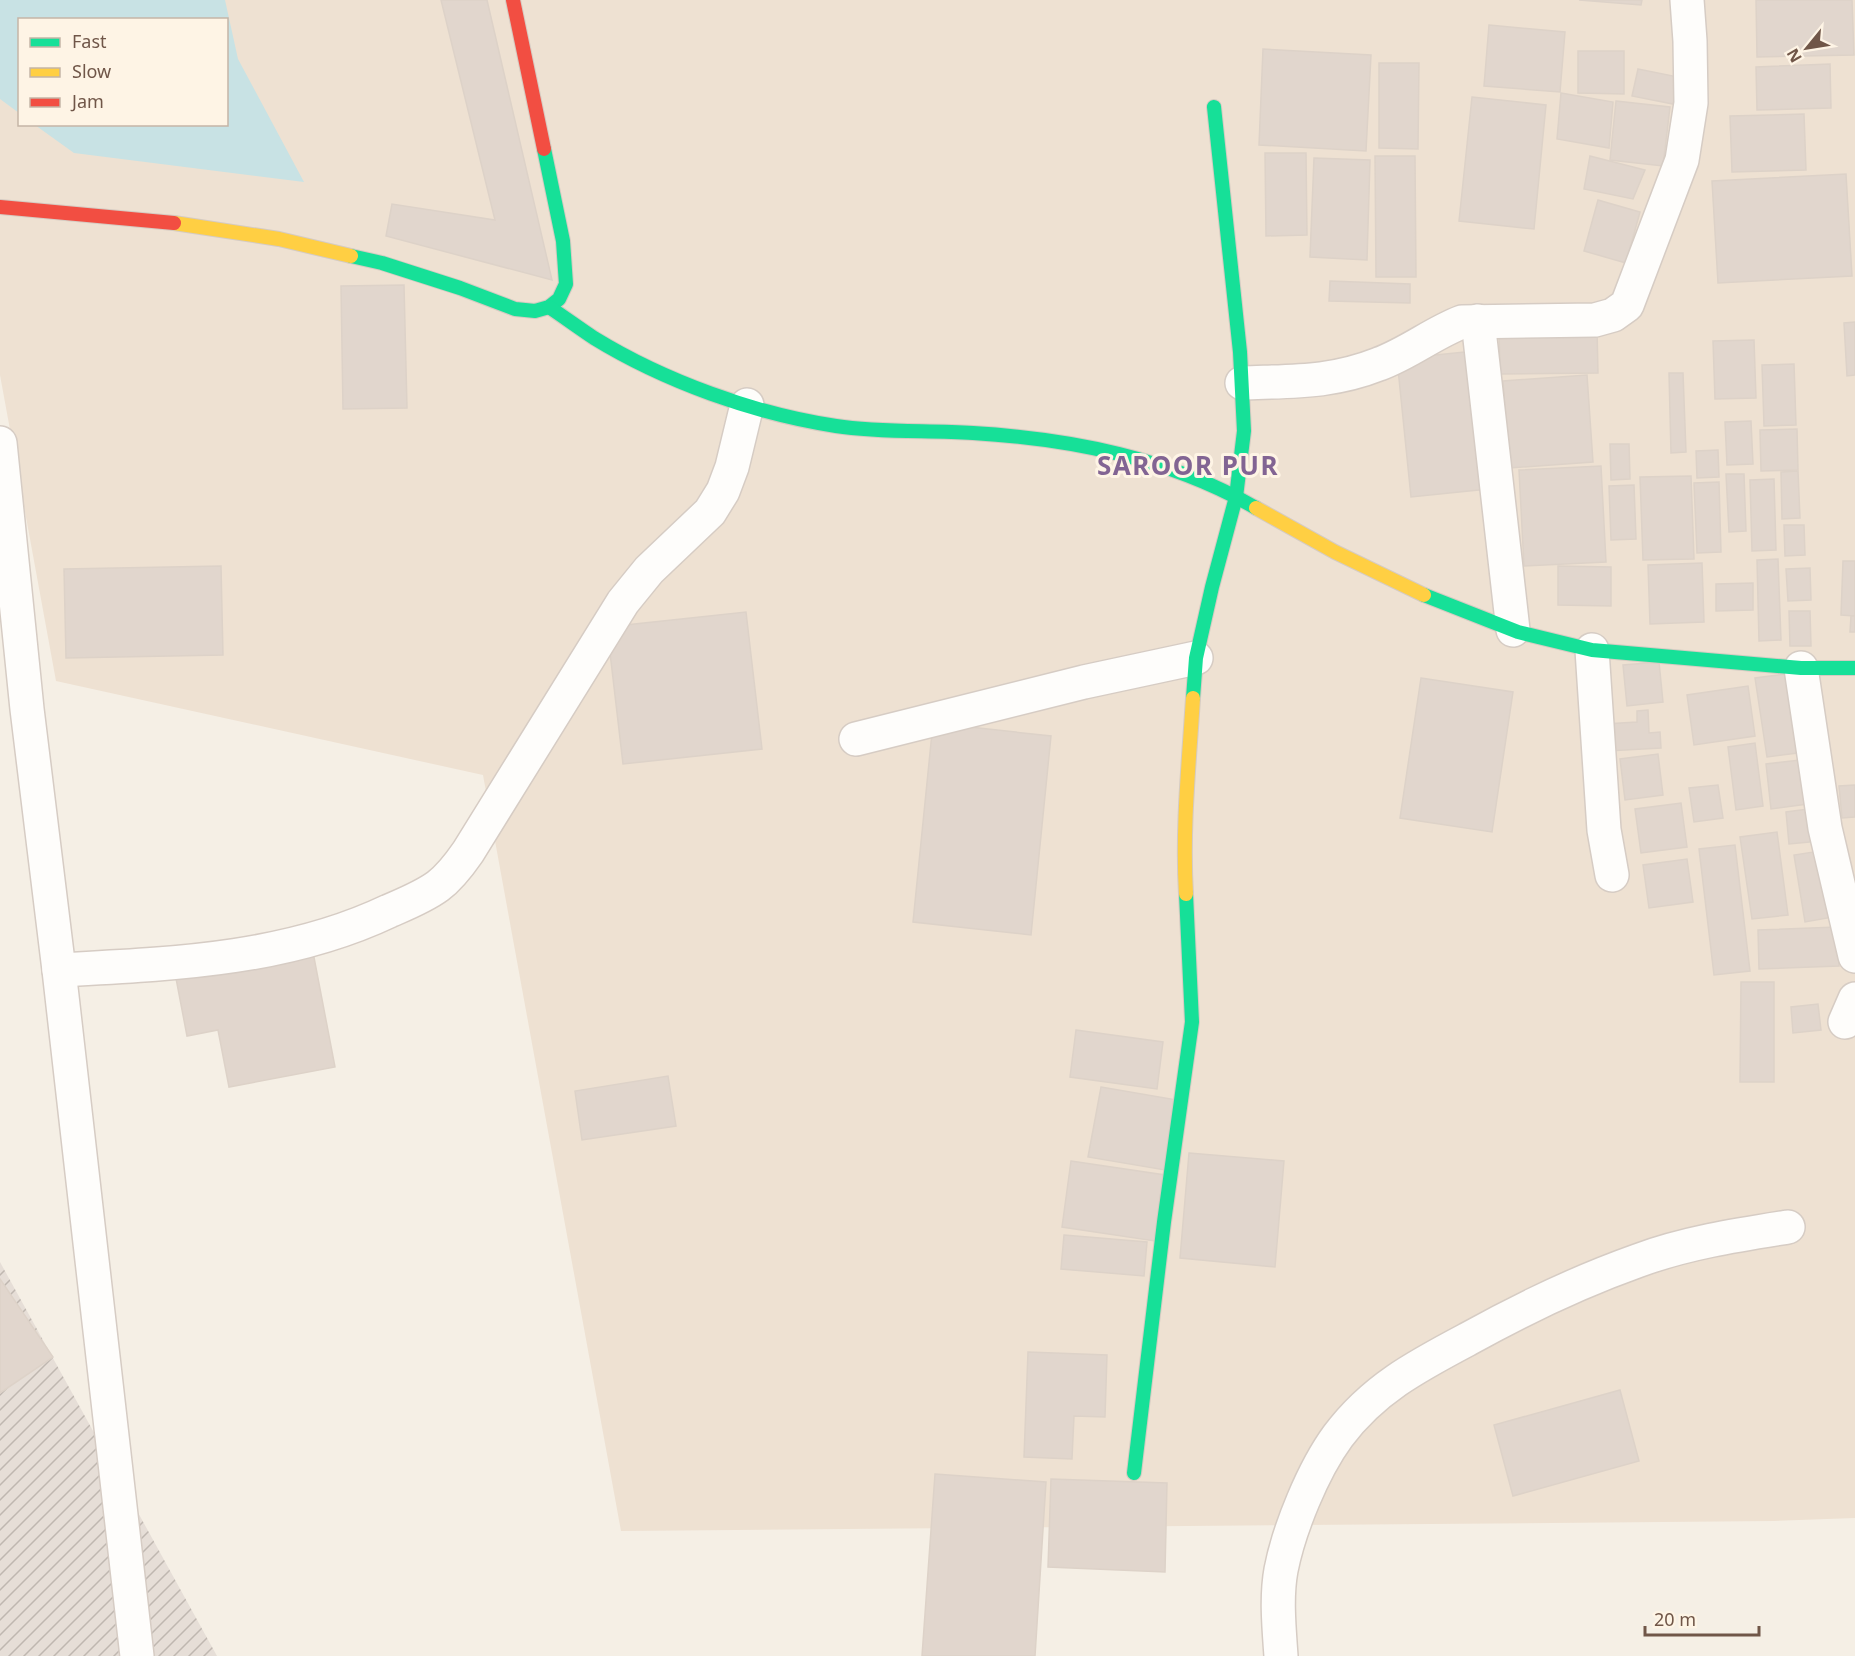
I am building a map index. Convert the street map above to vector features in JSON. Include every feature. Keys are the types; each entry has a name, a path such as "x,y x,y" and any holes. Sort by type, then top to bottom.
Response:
{"street":[{"path":"0,207 194,225 279,239 382,263 460,288 515,309 535,311 549,307 559,298 566,284 563,241 513,0"},
{"path":"1242,382 1312,381 1337,378 1407,352 1445,328 1462,322 1595,320 1613,315 1627,305 1682,160 1691,103 1687,0"},
{"path":"1134,1473 1164,1222 1192,1022 1184,865 1196,658 1236,497 1244,431 1242,382 1214,107"},
{"path":"549,307 596,338 636,360 747,405 791,418 836,426 894,432 971,433 1038,440 1093,450 1185,473 1236,497 1303,535 1419,593 1513,630 1559,645 1592,650 1801,668 1855,668"},
{"path":"1478,321 1513,630"},
{"path":"59,970 158,965 258,953 372,920 437,887 452,873 468,852 623,602 649,570 710,512 723,491 732,467 747,405"},
{"path":"0,443 27,709 137,1656"},
{"path":"1592,650 1604,830 1612,875"},
{"path":"856,739 1084,682 1196,658"},
{"path":"1801,668 1825,828 1855,956"},
{"path":"1281,1656 1279,1624 1281,1570 1299,1511 1337,1437 1360,1410 1394,1380 1528,1306 1638,1260 1691,1245 1788,1227"}],"shaded area":[{"name":"SAROOR PUR","path":"0,0 1855,0 1855,1518 1774,1521 621,1531 483,775 56,681 0,375"},
{"path":"0,1262 217,1656 0,1656"}],"water":[{"path":"0,0 225,0 238,59 304,182 74,153 36,126 228,126 228,18 18,18 18,112 0,99"}],"building":[{"path":"441,0 487,0 552,280 386,236 392,204 495,220"},
{"path":"1579,0 1642,0 1641,5"},
{"path":"1756,0 1852,0 1854,55 1757,57"},
{"path":"1489,25 1565,32 1560,92 1484,86"},
{"path":"1263,49 1371,55 1366,151 1259,145"},
{"path":"1578,51 1624,51 1624,94 1578,93"},
{"path":"1379,63 1419,63 1418,149 1379,148"},
{"path":"1830,64 1831,108 1757,110 1756,67"},
{"path":"1638,69 1678,77 1673,104 1632,96"},
{"path":"1561,93 1613,102 1609,148 1557,139"},
{"path":"1472,97 1546,105 1534,229 1459,221"},
{"path":"1616,101 1670,107 1663,166 1610,160"},
{"path":"1804,114 1806,170 1732,172 1730,116"},
{"path":"1265,153 1306,153 1307,235 1266,236"},
{"path":"1375,156 1415,156 1416,277 1376,277"},
{"path":"1590,156 1645,170 1633,199 1584,189"},
{"path":"1314,158 1370,160 1367,260 1310,257"},
{"path":"1846,174 1852,276 1718,283 1712,181"},
{"path":"1598,200 1640,212 1626,263 1584,251"},
{"path":"1330,281 1410,284 1410,303 1329,301"},
{"path":"404,285 407,408 343,409 341,286"},
{"path":"1855,322 1855,375 1847,376 1844,323"},
{"path":"1597,329 1598,373 1500,374 1499,331"},
{"path":"1754,340 1756,398 1715,399 1713,341"},
{"path":"1474,351 1488,489 1411,497 1397,359"},
{"path":"1794,364 1796,425 1764,426 1762,365"},
{"path":"1669,373 1683,373 1686,452 1671,453"},
{"path":"1587,375 1593,462 1509,468 1503,381"},
{"path":"1751,421 1753,464 1727,465 1725,422"},
{"path":"1797,429 1798,470 1761,471 1760,430"},
{"path":"1610,444 1629,444 1630,479 1611,480"},
{"path":"1718,450 1719,477 1697,478 1696,451"},
{"path":"1601,466 1606,562 1524,566 1519,470"},
{"path":"1798,471 1800,518 1782,519 1781,472"},
{"path":"1726,474 1744,474 1746,531 1729,532"},
{"path":"1691,476 1694,559 1643,560 1640,477"},
{"path":"1774,479 1776,550 1752,551 1750,480"},
{"path":"1719,482 1721,552 1697,553 1694,483"},
{"path":"1634,485 1636,539 1611,540 1609,486"},
{"path":"1784,525 1804,525 1805,555 1785,556"},
{"path":"1778,559 1781,640 1759,641 1757,560"},
{"path":"1843,561 1855,561 1855,616 1841,615"},
{"path":"1702,563 1704,622 1650,624 1648,565"},
{"path":"221,566 223,655 66,658 64,569"},
{"path":"1558,566 1611,567 1611,606 1558,605"},
{"path":"1810,568 1811,600 1788,601 1786,569"},
{"path":"1753,583 1753,610 1716,611 1716,584"},
{"path":"1789,611 1810,611 1811,646 1790,646"},
{"path":"746,612 762,749 623,764 607,627"},
{"path":"1851,616 1855,616 1855,632 1850,632"},
{"path":"1659,662 1663,702 1627,706 1623,665"},
{"path":"1794,673 1805,752 1767,757 1755,678"},
{"path":"1421,678 1513,692 1492,832 1400,818"},
{"path":"1748,686 1755,736 1694,745 1687,695"},
{"path":"1648,710 1649,733 1660,732 1661,748 1607,751 1605,724 1637,722 1637,711"},
{"path":"933,723 1051,736 1031,935 913,922"},
{"path":"1755,743 1763,806 1736,810 1728,747"},
{"path":"1658,754 1663,795 1625,800 1620,759"},
{"path":"1809,759 1815,803 1771,809 1766,764"},
{"path":"1718,785 1723,818 1694,822 1689,788"},
{"path":"1855,785 1855,817 1842,818 1839,786"},
{"path":"1681,803 1687,847 1641,853 1635,809"},
{"path":"1816,808 1820,841 1789,844 1786,812"},
{"path":"1777,832 1788,915 1752,919 1740,837"},
{"path":"1735,845 1750,971 1714,975 1699,849"},
{"path":"1826,850 1839,916 1805,922 1794,855"},
{"path":"1687,859 1693,902 1649,908 1643,865"},
{"path":"1837,927 1839,966 1759,969 1758,930"},
{"path":"312,947 335,1067 229,1087 218,1030 187,1036 175,973"},
{"path":"1741,982 1774,982 1774,1082 1740,1082"},
{"path":"1818,1004 1821,1030 1793,1033 1791,1007"},
{"path":"1076,1030 1163,1042 1157,1089 1070,1077"},
{"path":"668,1076 676,1126 582,1140 575,1091"},
{"path":"1101,1087 1177,1100 1165,1170 1088,1157"},
{"path":"1189,1153 1284,1161 1275,1267 1180,1258"},
{"path":"1071,1161 1165,1175 1155,1241 1062,1227"},
{"path":"1064,1235 1147,1242 1144,1276 1061,1269"},
{"path":"0,1279 53,1357 0,1393"},
{"path":"1028,1352 1107,1355 1105,1417 1074,1416 1072,1459 1024,1457"},
{"path":"1620,1390 1639,1461 1513,1496 1494,1425"},
{"path":"935,1474 1046,1482 1035,1656 922,1656"},
{"path":"1051,1479 1167,1483 1165,1572 1048,1567"}],"traffic: fast":[{"path":"1193,698 1196,658 1236,497 1244,431 1240,352 1214,107"},
{"path":"351,256 382,263 460,288 515,309 535,311 549,307 559,299 566,284 563,241 544,149"},
{"path":"549,307 621,354 680,382 742,404 805,421 836,426 973,433 1083,446 1155,464 1189,476 1256,508"},
{"path":"1424,595 1518,632 1592,650 1801,668 1855,668"},
{"path":"1134,1473 1164,1222 1192,1022 1186,894"}],"traffic: slow":[{"path":"174,223 279,239 351,256"},
{"path":"1256,508 1335,552 1424,595"},
{"path":"1186,894 1185,821 1193,698"}],"traffic: jam":[{"path":"513,0 544,149"},
{"path":"0,207 174,223"}],"district":[{"name":"SAROOR PUR","path":"1188,465"}]}
